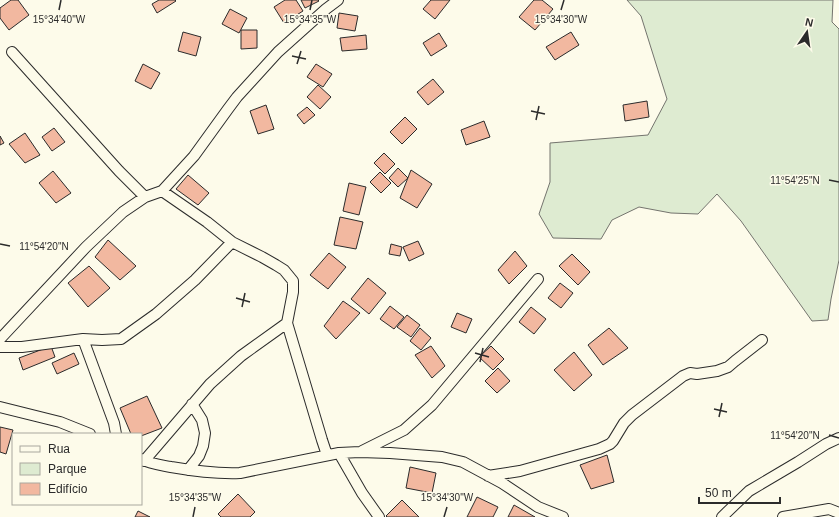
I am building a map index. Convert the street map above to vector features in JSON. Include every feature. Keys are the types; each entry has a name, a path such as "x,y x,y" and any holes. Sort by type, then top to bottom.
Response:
{"street":[{"path":"0,339 123,212 145,196 162,191 194,156 237,97 278,52 338,0"},
{"path":"12,52 119,171 145,196"},
{"path":"162,191 207,222 232,242 284,270 293,281 293,292 288,323 327,455"},
{"path":"0,347 22,347 84,339 121,339 156,314 195,280 232,242"},
{"path":"360,452 404,430 432,405 538,280"},
{"path":"288,323 241,356 210,384 142,460 155,464 207,473 240,474 339,453 360,452 417,454 442,457 464,462 538,507 563,517"},
{"path":"84,339 114,423 116,433"},
{"path":"488,476 520,471 599,449 610,444 632,415 683,376 690,373 697,374 717,371 728,367 762,340"},
{"path":"188,470 199,456 203,446 205,433 202,420 192,404"},
{"path":"0,407 60,422 88,433"},
{"path":"722,517 750,491 826,444 839,438"},
{"path":"339,453 362,493 379,517"},
{"path":"783,517 829,509 839,512"}],"green space":[{"path":"627,0 833,0 832,22 839,29 839,260 828,320 812,321 741,221 717,194 698,214 671,213 639,207 612,220 601,239 553,238 539,214 550,182 550,143 648,135 667,99 641,16"}],"building":[{"path":"11,0 18,0 29,15 9,30 0,18 0,8"},
{"path":"159,0 176,1 157,13 152,4"},
{"path":"285,0 296,0 303,11 284,23 274,7"},
{"path":"301,0 318,0 319,1 305,8"},
{"path":"431,0 450,0 435,19 423,9"},
{"path":"534,0 542,0 553,9 535,30 519,17"},
{"path":"230,9 247,18 239,33 222,24"},
{"path":"339,13 358,16 355,31 337,28"},
{"path":"241,30 257,30 257,48 241,49"},
{"path":"183,32 201,37 196,56 178,51"},
{"path":"571,32 579,45 555,60 546,47"},
{"path":"439,33 447,46 431,56 423,43"},
{"path":"366,35 367,49 342,51 340,38"},
{"path":"143,64 160,73 151,89 135,81"},
{"path":"316,64 332,74 323,87 307,77"},
{"path":"433,79 444,92 428,105 417,92"},
{"path":"318,85 331,97 320,109 307,97"},
{"path":"647,101 649,117 625,121 623,105"},
{"path":"266,105 274,129 258,134 250,111"},
{"path":"307,107 315,115 304,124 297,115"},
{"path":"405,117 417,129 402,144 390,132"},
{"path":"484,121 490,137 466,145 461,130"},
{"path":"54,128 65,142 52,151 42,137"},
{"path":"25,133 40,155 25,163 9,144"},
{"path":"0,136 4,143 0,145"},
{"path":"384,153 395,164 385,174 374,163"},
{"path":"398,168 408,178 398,187 389,178"},
{"path":"411,170 432,184 417,208 400,198"},
{"path":"53,171 71,193 56,203 39,183"},
{"path":"380,172 391,183 381,193 370,182"},
{"path":"188,175 209,193 198,205 176,189"},
{"path":"349,183 366,187 359,215 343,211"},
{"path":"340,217 363,222 356,249 334,245"},
{"path":"108,240 136,266 120,280 95,257"},
{"path":"418,241 424,254 409,261 403,247"},
{"path":"391,244 402,247 400,256 389,254"},
{"path":"515,251 527,266 509,284 498,270"},
{"path":"329,253 346,267 328,289 310,275"},
{"path":"572,254 590,272 578,285 559,266"},
{"path":"89,266 110,288 88,307 68,283"},
{"path":"368,278 386,293 369,314 351,299"},
{"path":"560,283 573,293 561,308 548,298"},
{"path":"343,301 360,313 336,339 324,326"},
{"path":"390,306 404,317 394,329 380,319"},
{"path":"531,307 546,319 534,334 519,322"},
{"path":"457,313 472,319 466,333 451,327"},
{"path":"407,315 420,325 411,337 397,327"},
{"path":"420,328 431,338 421,350 410,341"},
{"path":"609,328 628,348 603,365 588,345"},
{"path":"51,346 55,357 23,370 19,358"},
{"path":"431,346 445,366 432,378 415,355"},
{"path":"491,346 504,359 493,370 479,357"},
{"path":"574,352 592,375 574,391 554,370"},
{"path":"74,353 79,364 57,374 52,363"},
{"path":"498,368 510,381 497,393 485,381"},
{"path":"147,396 162,428 142,436 142,433 131,433 120,408"},
{"path":"0,427 13,430 6,454 0,452"},
{"path":"607,455 614,482 591,489 580,465"},
{"path":"410,467 436,473 432,493 406,488"},
{"path":"238,494 255,512 250,517 221,517 218,514"},
{"path":"477,497 498,507 493,517 467,517"},
{"path":"402,500 419,517 386,516"},
{"path":"514,505 535,517 508,517"},
{"path":"138,511 150,517 135,517"}]}
